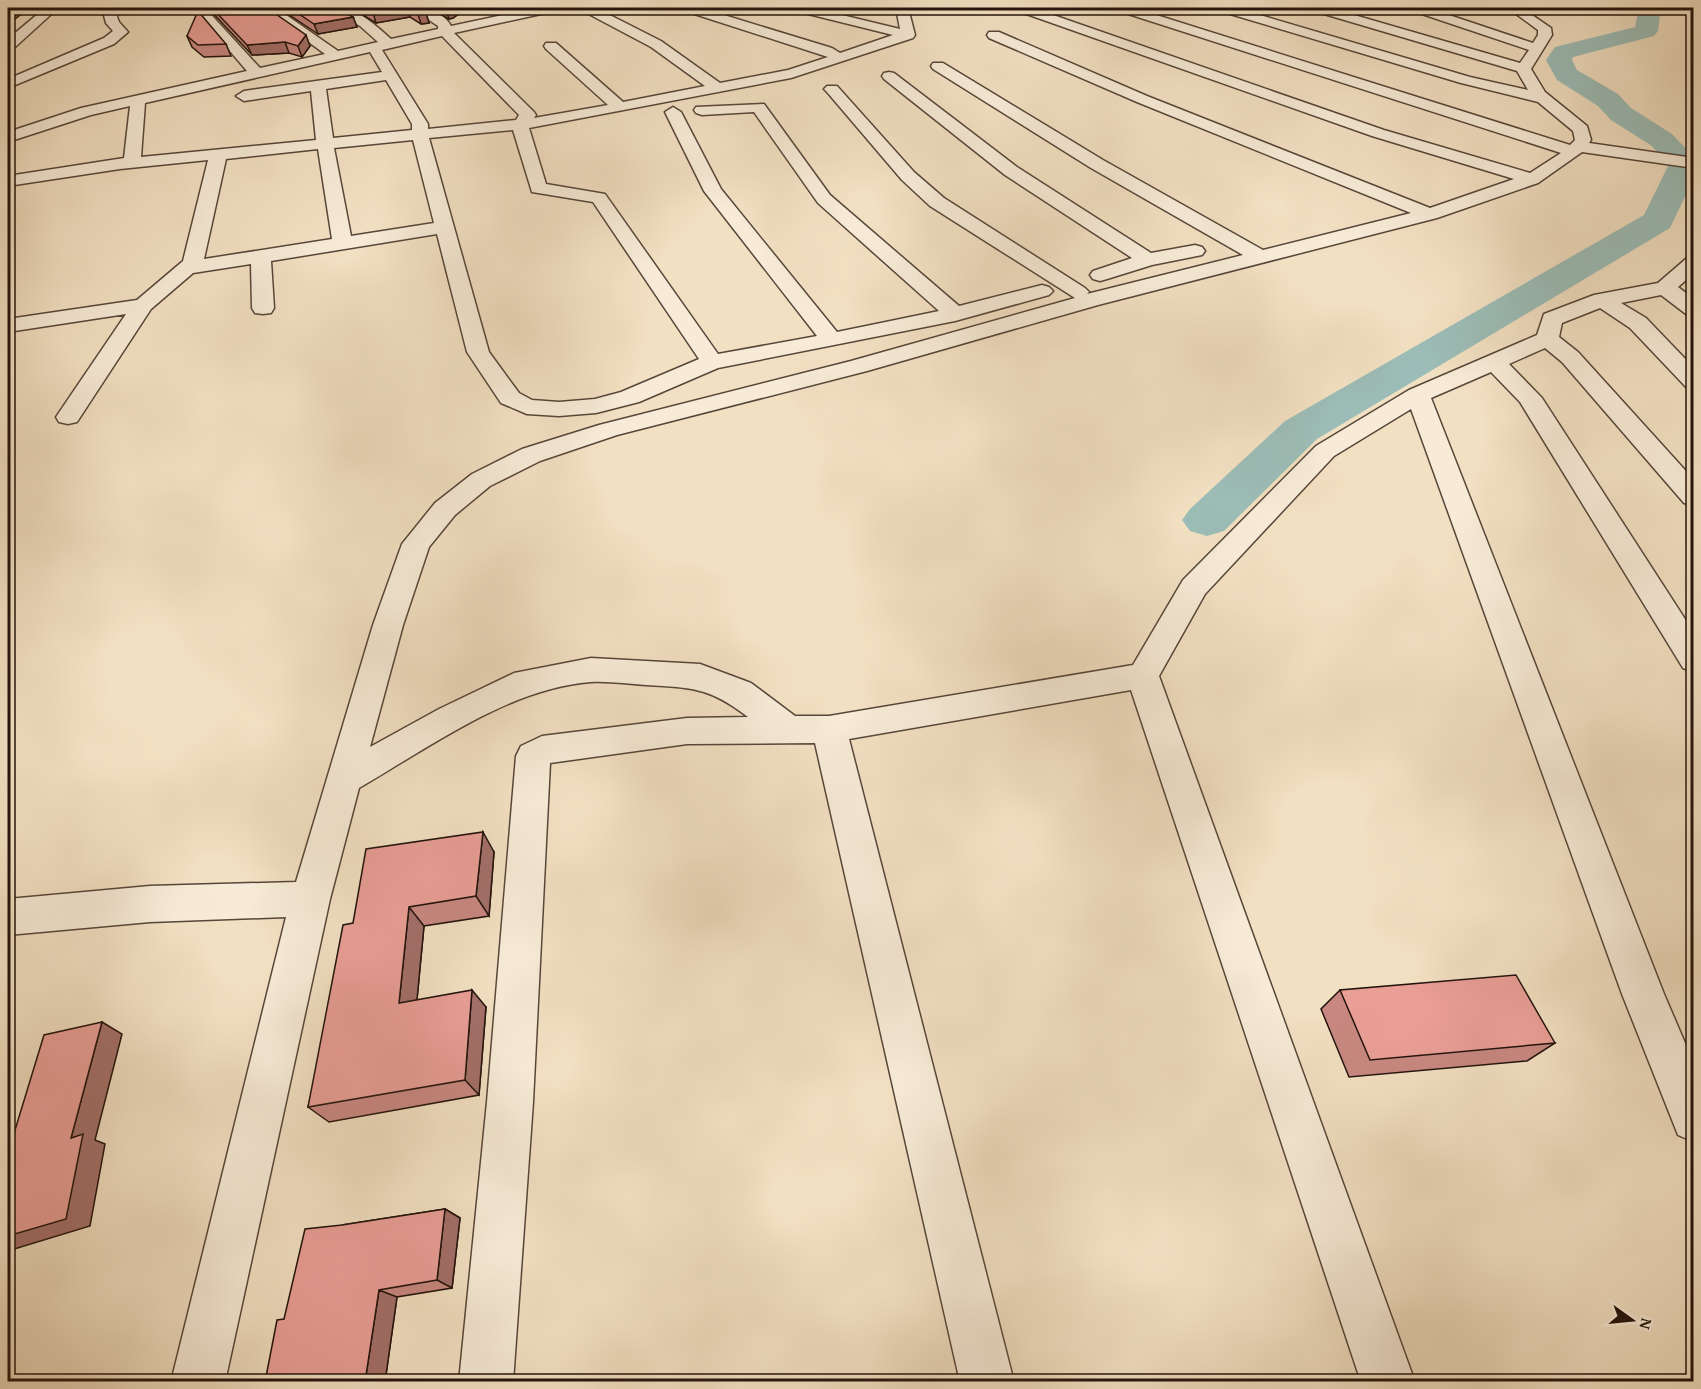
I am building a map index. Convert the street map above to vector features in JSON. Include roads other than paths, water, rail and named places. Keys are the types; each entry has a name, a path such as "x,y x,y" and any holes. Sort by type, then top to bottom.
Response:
{"street":[{"path":"8,46 52,8"},
{"path":"8,84 109,40 121,32 113,23 108,8"},
{"path":"200,8 257,74"},
{"path":"268,8 335,55"},
{"path":"339,8 366,23 381,45 391,75 420,124 420,135 478,352 510,398 527,406 559,409 596,406 630,397 712,362 955,314 1067,285 1148,260 1236,243"},
{"path":"417,8 445,25 444,31"},
{"path":"499,8 516,15"},
{"path":"8,137 26,137 87,111 551,8"},
{"path":"587,8 656,44 718,89"},
{"path":"689,8 827,51 839,58"},
{"path":"800,8 909,35"},
{"path":"900,8 909,35"},
{"path":"1022,8 1378,133 1532,179"},
{"path":"1123,8 1577,150 1694,163"},
{"path":"1224,8 1466,80 1541,98"},
{"path":"1318,8 1523,68"},
{"path":"1417,8 1536,48"},
{"path":"1511,9 1544,28 1545,35 1536,48 1532,61 1523,68"},
{"path":"444,31 528,115 520,125"},
{"path":"16,179 132,163 520,125 571,117 791,74 909,35"},
{"path":"994,35 1142,99 1430,214"},
{"path":"551,46 620,108"},
{"path":"47,83 56,64"},
{"path":"938,66 1057,140 1259,256"},
{"path":"198,1382 310,900 388,625 416,544 445,508 481,480 531,455 608,430 859,366 1090,300 1430,214 1532,179 1577,150 1583,140 1581,129 1541,98 1528,82 1523,68"},
{"path":"204,85 245,96 391,75"},
{"path":"889,76 1011,171 1148,260"},
{"path":"318,86 325,144 342,243"},
{"path":"832,89 908,176 937,202 1090,300"},
{"path":"132,163 138,99"},
{"path":"571,117 758,107 824,199 955,314"},
{"path":"26,137 35,112"},
{"path":"673,112 713,191 832,340"},
{"path":"520,125 538,188 599,198 712,362"},
{"path":"68,417 143,305 193,262 218,155"},
{"path":"187,268 445,227"},
{"path":"261,256 263,308"},
{"path":"1547,339 1552,319 1602,300 1665,288 1694,262"},
{"path":"1665,288 1694,309"},
{"path":"1602,300 1638,322 1694,382"},
{"path":"8,325 143,305"},
{"path":"1388,1382 1143,676 1194,587 1326,451 1418,395 1547,339"},
{"path":"1547,339 1570,357 1694,497"},
{"path":"1493,362 1530,398 1694,660"},
{"path":"1418,395 1643,994 1694,1119"},
{"path":"596,406 608,430"},
{"path":"345,779 451,718 526,682 591,670 700,676 739,692 809,729 987,1382"},
{"path":"486,1382 510,1102 533,756 542,750 687,731 809,729 1143,676"},
{"path":"8,917 150,904 310,900"}],"waterway":[{"path":"1207,520 1301,430 1658,221 1684,165 1662,140 1621,114 1608,100 1566,75 1559,60 1564,52 1646,31 1650,8"}]}
